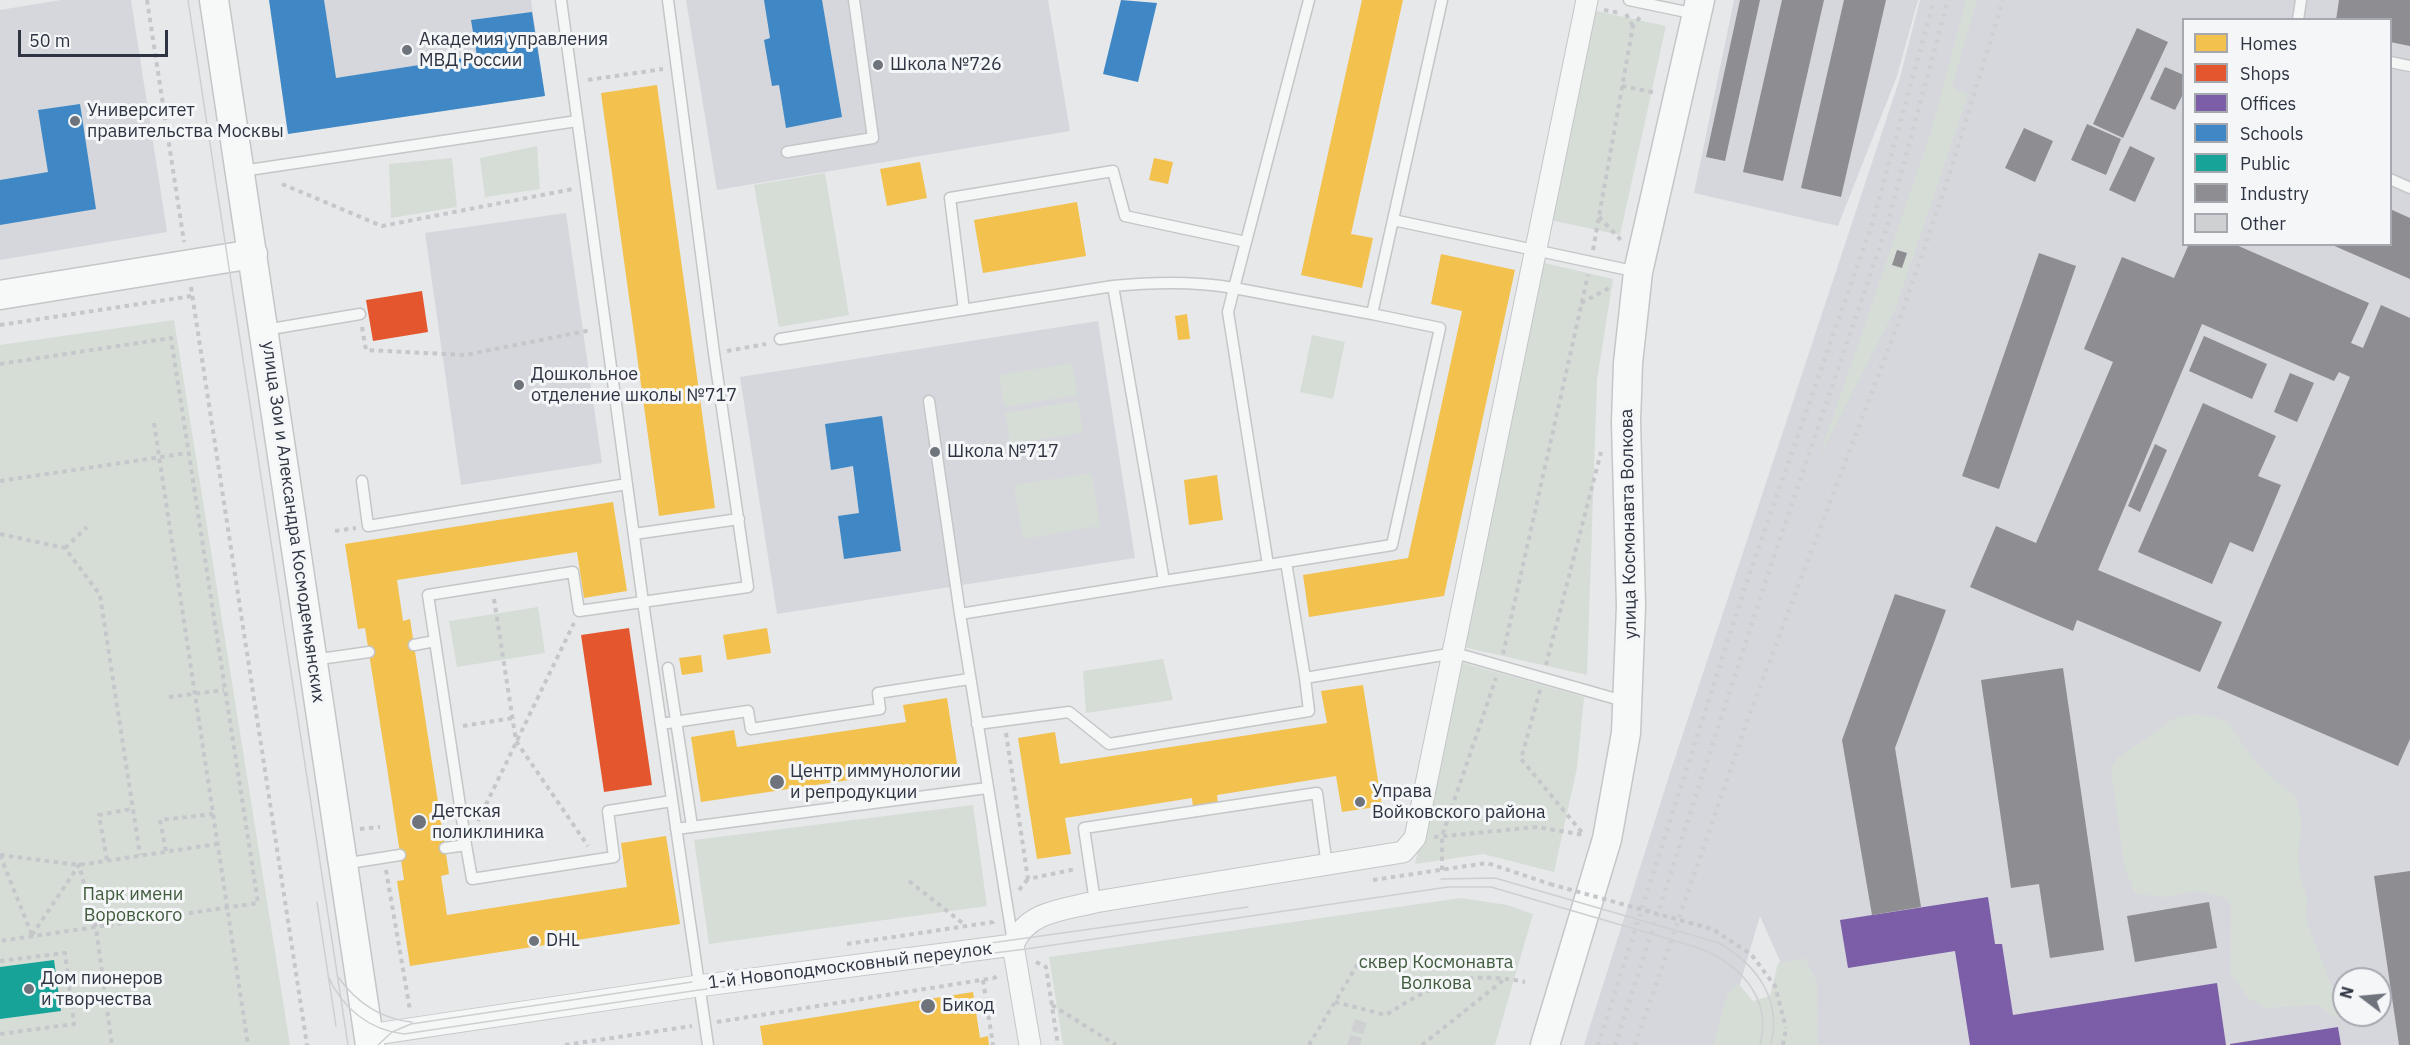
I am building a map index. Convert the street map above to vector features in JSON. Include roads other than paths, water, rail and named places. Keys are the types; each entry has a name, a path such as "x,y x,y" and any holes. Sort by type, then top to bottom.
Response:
{"main road":[{"name":"улица Зои и Александра Космодемьянских","path":"214,0 370,1040"},
{"name":"улица Космонавта Волкова","path":"1545,1045 1607,839 1619,781 1628,702 1631,606 1626,422 1627,278 1698,7"},
{"path":"0,296 181,250 253,254"}],"street":[{"path":"1455,653 1587,0"},
{"name":"1-й Новоподмосковный переулок","path":"370,1040 698,986 1015,955 1019,930 1045,914 1095,903 1403,852 1415,838 1455,653"},
{"path":"1015,955 1030,1045"}],"lane":[{"path":"561,0 643,602 708,1045"},
{"path":"668,0 714,353 748,587 579,611 573,572 428,595 472,879 614,856 608,811 672,801"},
{"path":"787,152 873,138 854,0"},
{"path":"1268,565 1228,312 1310,0"},
{"path":"1372,314 1442,0"},
{"path":"1629,0 1698,7"},
{"path":"2298,18 2300,3"},
{"path":"2300,3 2307,18"},
{"path":"2392,63 2410,66"},
{"path":"240,171 577,121"},
{"path":"964,310 950,198 1113,171 1125,216 1246,242"},
{"path":"2392,179 2410,188"},
{"path":"1393,220 1538,249 1627,278"},
{"path":"780,339 1150,282 1205,283 1440,328 1392,545 960,614"},
{"path":"1113,286 1164,581"},
{"path":"264,330 360,314"},
{"path":"929,401 969,679 1015,955"},
{"path":"362,481 368,526 627,484"},
{"path":"634,534 739,519"},
{"path":"977,724 1069,712 1109,744 1309,711 1286,562"},
{"path":"414,645 435,642"},
{"path":"313,660 369,652"},
{"path":"1305,678 1455,653 1628,702"},
{"path":"668,668 692,826"},
{"path":"661,724 748,711 750,729 880,709 878,693 969,679"},
{"path":"675,829 987,788"},
{"path":"1095,903 1084,828 1317,793 1328,866"},
{"path":"445,848 466,845"},
{"path":"342,864 400,855"}],"tram line":[{"path":"188,0 348,1045"},
{"path":"1441,879 1495,878 1719,943 1745,962 1763,985 1773,1013 1771,1045"},
{"path":"328,976 341,998 358,1015 379,1028 404,1034 699,990 1026,949 1448,887 1491,887 1693,946 1724,961 1748,983 1756,996 1763,1027 1760,1045"},
{"path":"317,902 336,1026"},
{"path":"912,954 1248,907"},
{"path":"338,977 353,995 370,1008 390,1017 412,1022"},
{"path":"378,1045 392,1032 411,1024 692,982"}],"railway":[{"path":"1598,1045 1745,587 1873,221 1934,0"},
{"path":"1615,1045 1766,580 1887,226 1948,0"},
{"path":"1635,1045 1750,713 1900,318 1947,182 2003,0"}],"place":[{"name":"Академия управления МВД России","path":"407,50"},
{"name":"Школа №726","path":"878,65"},
{"name":"Университет правительства Москвы","path":"75,121"},
{"name":"Дошкольное отделение школы №717","path":"519,385"},
{"name":"Школа №717","path":"935,452"},
{"name":"Центр иммунологии и репродукции","path":"777,782"},
{"name":"Управа Войковского района","path":"1360,802"},
{"name":"Детская поликлиника","path":"419,822"},
{"name":"DHL","path":"534,941"},
{"name":"Дом пионеров и творчества","path":"29,989"},
{"name":"Бикод","path":"928,1006"}],"park label":[{"name":"Парк имени Воровского","path":"133,905"},
{"name":"сквер Космонавта Волкова","path":"1436,973"}]}
